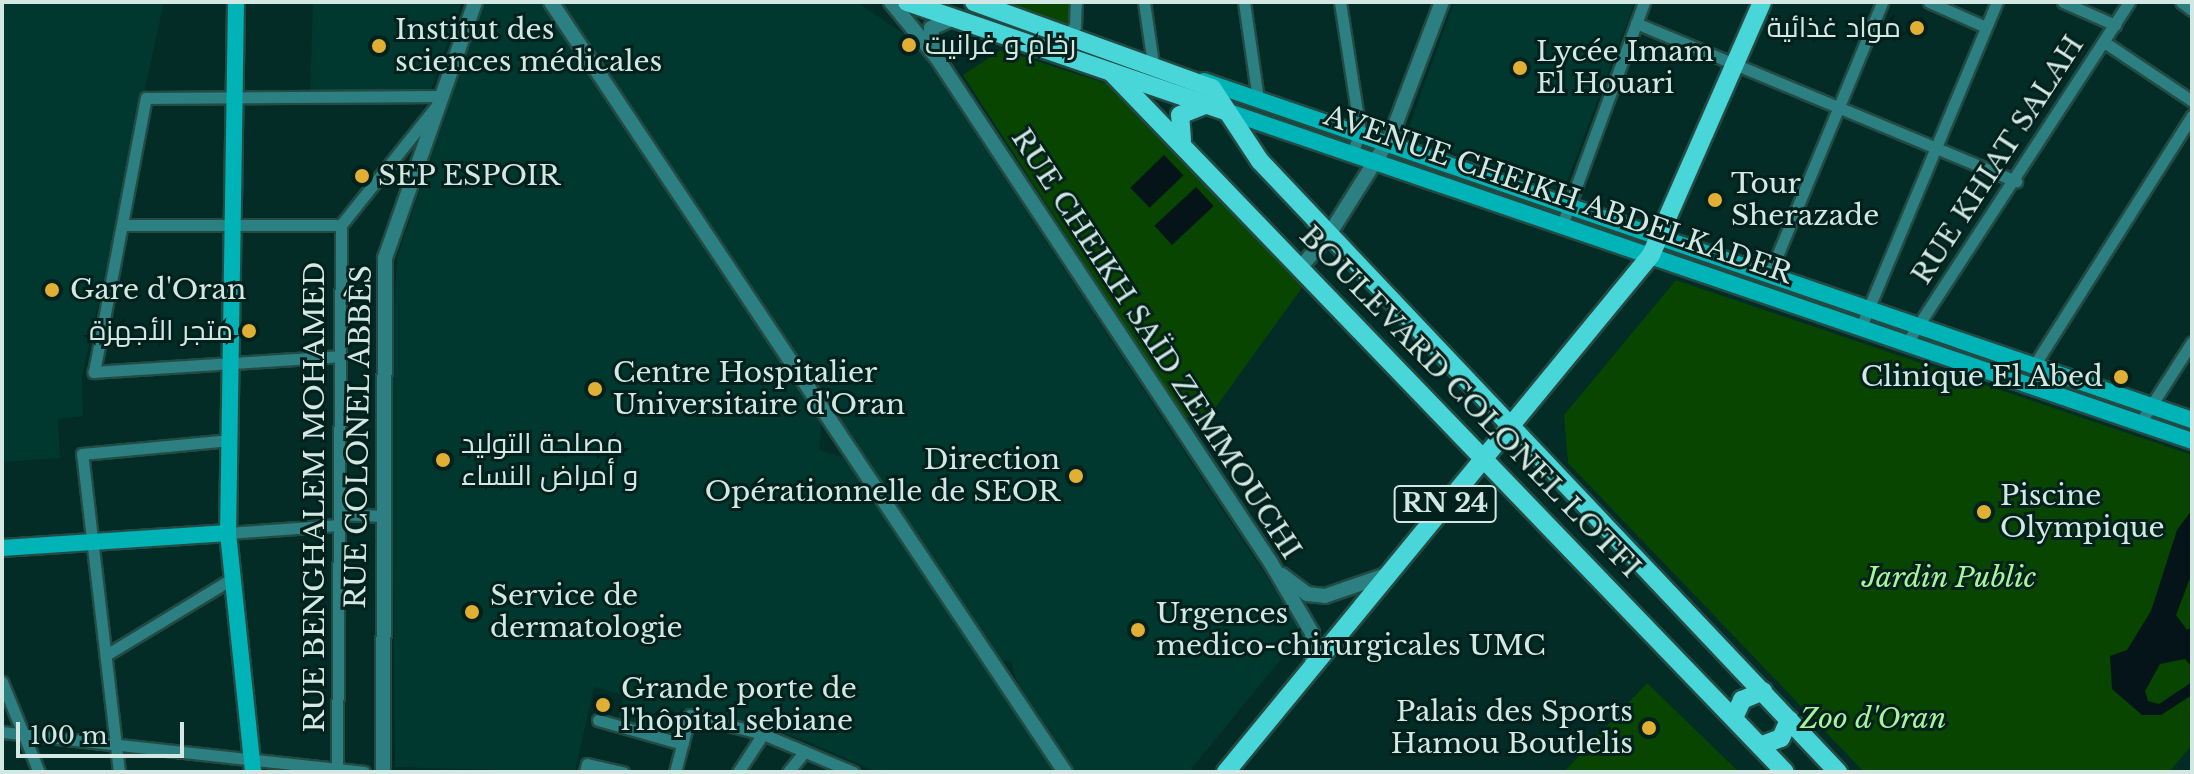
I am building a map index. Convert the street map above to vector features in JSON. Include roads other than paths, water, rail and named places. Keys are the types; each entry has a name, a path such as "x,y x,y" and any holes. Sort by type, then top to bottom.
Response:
{"main road":[{"path":"236,2 228,533 230,580 252,767"},
{"name":"AVENUE CHEIKH ABDELKADER","path":"907,2 2192,441"},
{"name":"AVENUE CHEIKH ABDELKADER","path":"974,2 1569,202 2192,420"},
{"name":"RN 24","path":"1226,772 1383,576 1651,255 1664,235 1762,2"},
{"name":"BOULEVARD COLONEL LOTFI","path":"1112,73 1785,772"},
{"name":"BOULEVARD COLONEL LOTFI","path":"1204,81 1251,151 1838,772"},
{"path":"1183,144 1180,115 1207,104"},
{"path":"2,548 228,533"},
{"path":"1734,718 1742,700 1763,691"},
{"path":"1760,746 1781,738 1789,720"}],"street":[{"name":"RUE COLONEL ABBÈS","path":"383,772 385,258 436,103 475,2"},
{"path":"551,2 1065,772"},
{"name":"RUE CHEIKH SAÏD ZEMMOUCHI","path":"891,2 937,58 1271,563 1312,633 1312,664"},
{"path":"1065,34 1075,27 1076,2"},
{"path":"1144,2 1153,64"},
{"path":"1244,2 1258,99"},
{"path":"1340,2 1360,131 1352,154"},
{"path":"1301,267 1330,233 1387,141 1442,2"},
{"path":"1562,225 1644,2"},
{"path":"1770,273 1882,2"},
{"path":"1929,2 1986,27"},
{"path":"1860,329 1934,146 1997,2"},
{"path":"2063,2 2115,25"},
{"name":"RUE KHIAT SALAH","path":"1906,344 2016,181 2129,2"},
{"path":"2181,2 2192,10"},
{"path":"937,58 931,28 939,20 957,19"},
{"path":"1636,23 2016,181"},
{"path":"2104,42 2192,101"},
{"path":"341,356 94,372 146,98 233,97 436,103"},
{"path":"123,225 341,225 436,103"},
{"path":"2035,364 2192,116"},
{"name":"RUE BENGHALEM MOHAMED","path":"337,769 341,225"},
{"path":"2140,423 2192,342"},
{"path":"118,772 82,454 230,440"},
{"path":"228,533 384,516"},
{"path":"1271,563 1316,595 1349,592 1383,576"},
{"path":"106,655 230,580"},
{"path":"2,682 39,772"},
{"path":"675,772 690,715 763,734 853,772"},
{"path":"598,720 683,744"},
{"path":"2,732 116,745 252,767 364,772"},
{"path":"738,772 763,734"},
{"path":"788,772 804,752"},
{"path":"586,768 623,772"}],"place":[{"name":"مواد غذائية","path":"1917,28"},
{"name":"رخام و غرانيت","path":"909,45"},
{"name":"Institut des sciences médicales","path":"379,46"},
{"name":"Lycée Imam El Houari","path":"1520,68"},
{"name":"SEP ESPOIR","path":"362,176"},
{"name":"Tour Sherazade","path":"1715,200"},
{"name":"Gare d'Oran","path":"52,290"},
{"name":"متجر الأجهزة","path":"249,331"},
{"name":"Clinique El Abed","path":"2121,377"},
{"name":"Centre Hospitalier Universitaire d'Oran","path":"595,389"},
{"name":"مصلحة التوليد و أمراض النساء","path":"443,460"},
{"name":"Direction Opérationnelle de SEOR","path":"1076,476"},
{"name":"Piscine Olympique","path":"1984,512"},
{"name":"Service de dermatologie","path":"472,612"},
{"name":"Urgences medico-chirurgicales UMC","path":"1138,630"},
{"name":"Grande porte de l'hôpital sebiane","path":"603,705"},
{"name":"Palais des Sports Hamou Boutlelis","path":"1649,728"}],"park label":[{"name":"Jardin Public","path":"1949,578"},
{"name":"Zoo d'Oran","path":"1873,719"}]}
